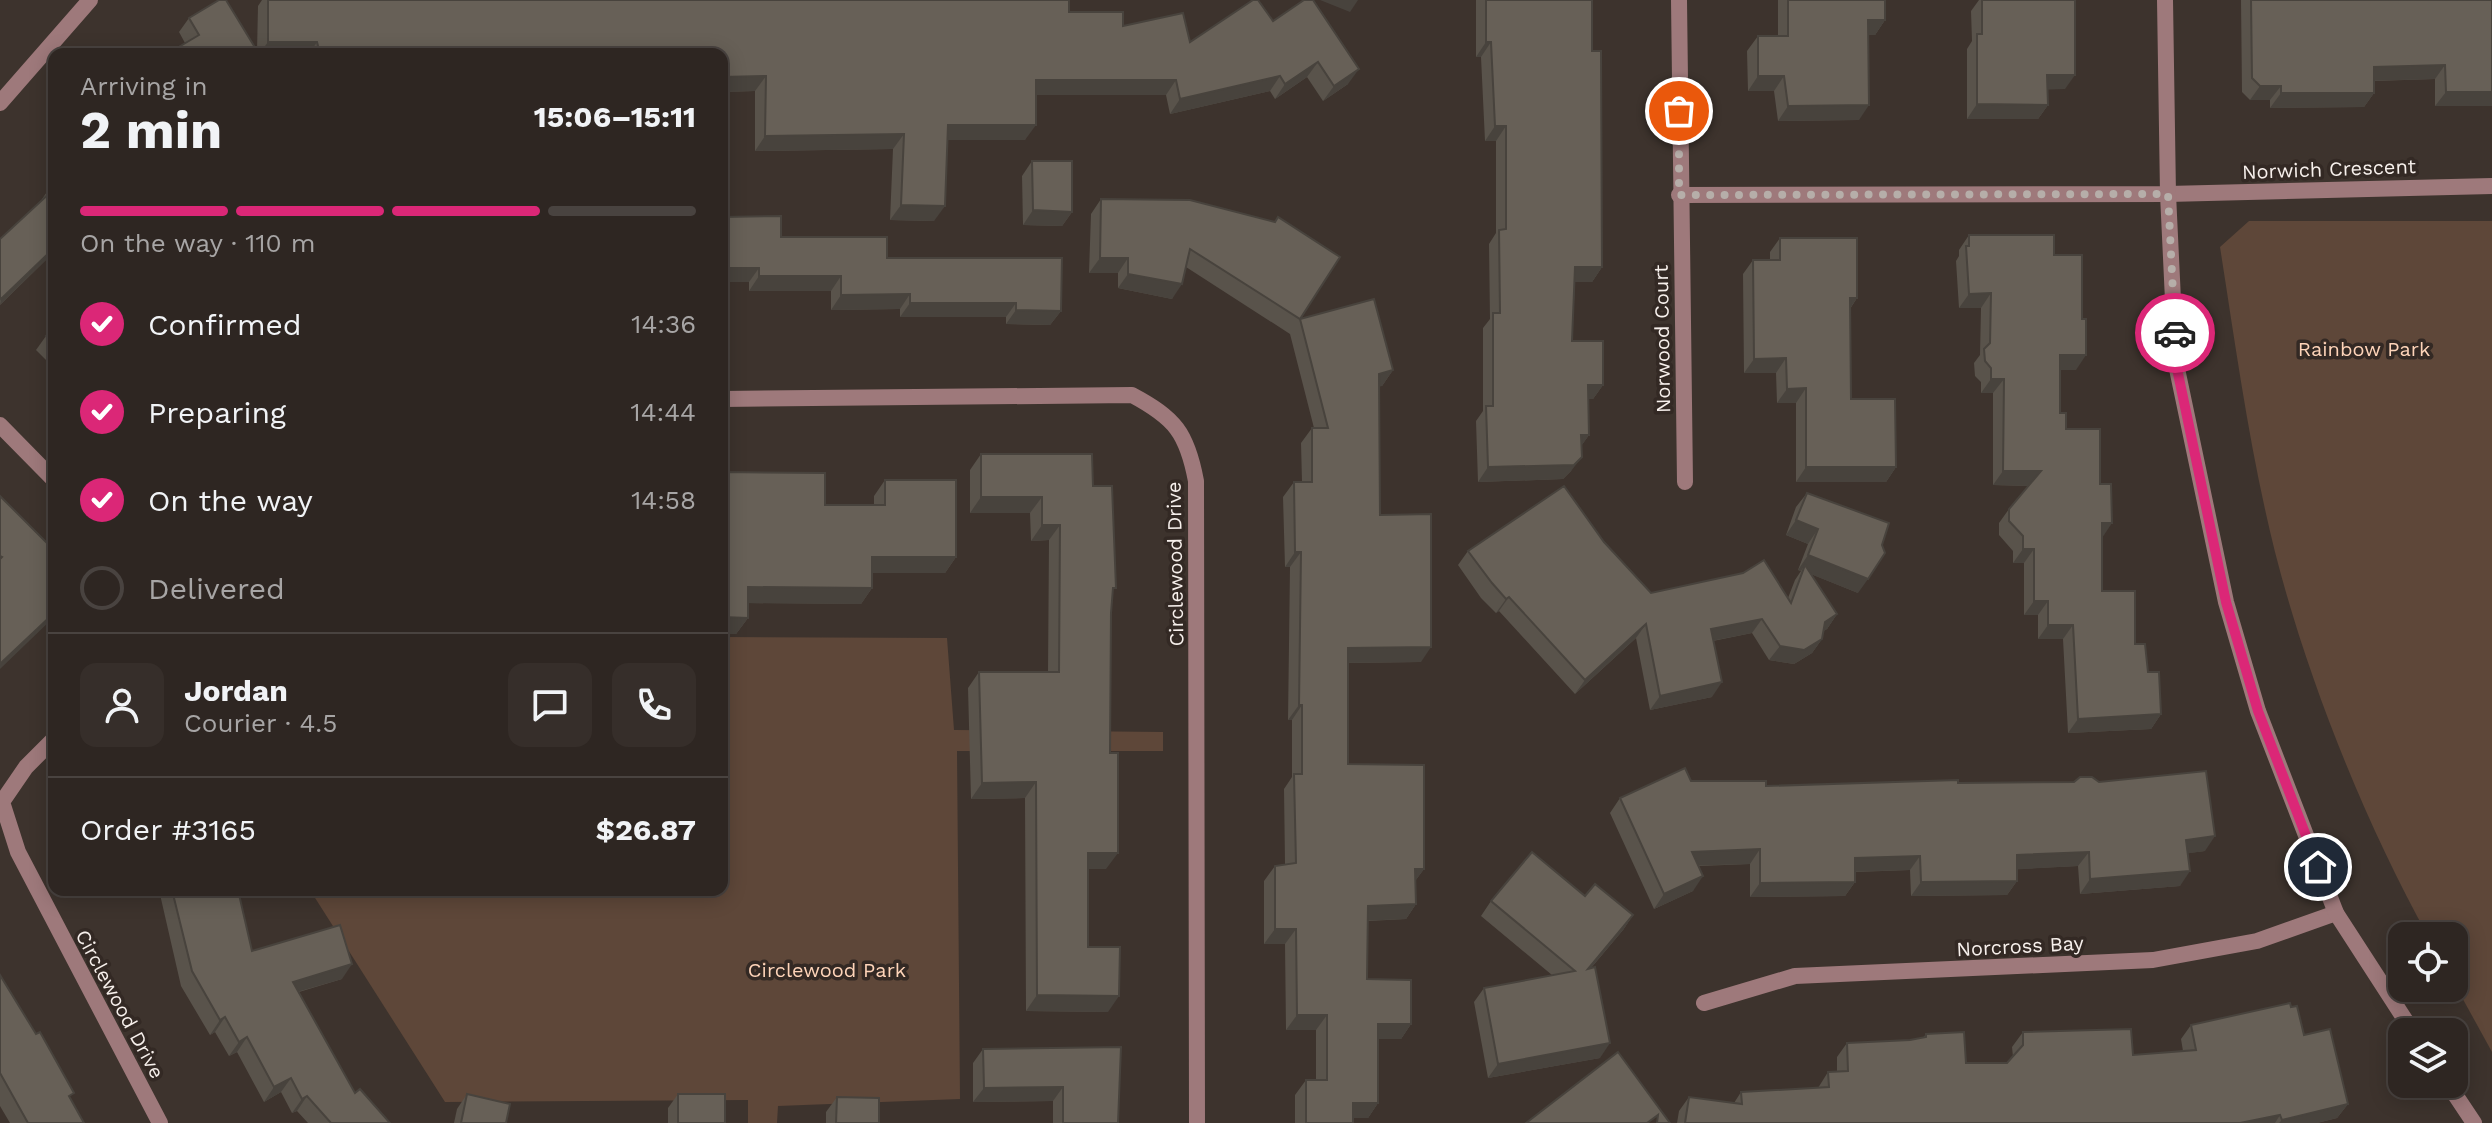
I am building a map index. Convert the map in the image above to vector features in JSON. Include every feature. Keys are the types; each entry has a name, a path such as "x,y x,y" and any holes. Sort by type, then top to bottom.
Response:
{"street":[{"path":"48,48 90,0"},
{"name":"Norwood Court","path":"1679,0 1679,195 1685,482"},
{"path":"2165,0 2168,194 2176,364 2226,602 2258,711 2336,913 2404,1018"},
{"path":"0,103 48,48"},
{"name":"Norwich Crescent","path":"2168,194 2492,186"},
{"path":"1679,195 2168,194"},
{"name":"Circlewood Drive","path":"728,399 1132,395 1161,411 1189,444 1196,496 1197,1123"},
{"path":"0,425 48,474"},
{"name":"Circlewood Drive","path":"48,745 26,767 2,802 18,852 160,1123"},
{"name":"Norcross Bay","path":"1704,1003 1795,976 2153,960 2257,941 2336,913"},
{"path":"2457,1098 2474,1123"}],"green space":[{"name":"Rainbow Park","path":"2249,221 2492,221 2492,1052 2464,1002 2468,1002 2468,922 2421,922 2360,798 2304,649 2275,552 2258,476 2220,247"},
{"name":"Circlewood Park","path":"728,637 947,638 954,730 1163,732 1163,751 957,751 960,1099 778,1106 777,1123 748,1123 748,1100 445,1102 314,896 728,896"}],"building":[{"path":"219,0 226,0 255,48 177,48 199,35 189,18"},
{"path":"268,0 1069,0 1069,12 1123,12 1123,26 1183,13 1190,42 1253,0 1258,0 1273,21 1304,0 1313,0 1359,69 1334,86 1318,62 1285,84 1280,76 1180,99 1176,80 1036,80 1036,125 948,125 945,206 901,205 904,134 765,136 766,76 728,77 728,48 318,48 317,42 268,42"},
{"path":"1486,0 1592,0 1592,51 1601,51 1602,267 1575,267 1572,341 1603,341 1603,385 1588,385 1589,435 1581,435 1582,457 1574,465 1488,467 1486,406 1493,406 1493,313 1500,313 1499,230 1506,229 1506,126 1495,126 1491,42 1486,42"},
{"path":"1788,0 1885,0 1885,20 1868,20 1869,105 1788,106 1784,76 1758,76 1758,36 1788,36"},
{"path":"1982,0 2075,0 2075,75 2047,75 2048,105 1977,104 1977,34 1982,34"},
{"path":"2251,0 2492,0 2492,92 2446,92 2445,65 2374,67 2374,93 2281,93 2281,86 2260,86 2252,78"},
{"path":"1032,161 1072,161 1072,212 1033,210"},
{"path":"48,195 48,254 1,299 0,239"},
{"path":"1101,199 1190,200 1275,222 1278,217 1340,257 1300,319 1190,249 1182,284 1128,274 1128,258 1100,258"},
{"path":"781,216 781,237 887,237 887,258 1062,258 1061,311 1016,310 1016,303 910,303 910,294 841,295 841,276 759,276 759,268 728,268 728,217"},
{"path":"1969,235 2054,235 2054,255 2082,255 2082,319 2086,319 2086,355 2060,355 2060,413 2066,413 2066,429 2100,429 2100,484 2111,484 2112,523 2102,523 2102,591 2135,591 2135,644 2145,644 2148,672 2159,672 2161,714 2078,719 2073,625 2048,625 2048,601 2034,601 2034,549 2023,549 2023,536 2009,521 2009,509 2041,471 2003,471 2004,379 1991,379 1991,368 1985,361 1984,349 1990,343 1991,293 1969,294 1966,246 1969,246"},
{"path":"1780,238 1857,238 1857,298 1850,298 1851,399 1895,399 1896,467 1806,467 1806,388 1787,389 1786,358 1754,359 1753,260 1780,260"},
{"path":"1374,299 1393,370 1379,374 1380,515 1431,514 1431,647 1348,648 1348,764 1424,765 1424,869 1415,869 1416,904 1368,906 1367,979 1411,980 1411,1024 1378,1024 1378,1103 1353,1103 1353,1123 1306,1123 1306,1080 1327,1080 1327,1015 1297,1015 1296,929 1275,929 1275,866 1296,863 1294,774 1302,774 1302,705 1299,705 1301,552 1295,552 1294,482 1312,482 1312,428 1328,428 1300,319"},
{"path":"981,454 1092,454 1093,486 1112,486 1116,588 1113,588 1111,613 1110,753 1118,753 1118,853 1088,853 1088,947 1120,947 1119,996 1037,995 1036,782 982,783 979,672 1059,672 1060,525 1042,525 1042,497 981,497"},
{"path":"728,472 825,473 825,505 885,505 885,480 956,480 956,557 872,557 872,588 748,587 748,618 728,617"},
{"path":"1564,486 1604,542 1651,593 1743,573 1764,560 1791,603 1805,565 1837,614 1825,622 1822,639 1804,650 1780,646 1762,619 1711,629 1722,682 1660,696 1646,624 1585,680 1509,597 1506,599 1468,551"},
{"path":"1807,493 1889,523 1882,545 1885,553 1868,579 1808,555 1818,529 1796,520"},
{"path":"0,496 48,544 48,619 0,664 2,557"},
{"path":"1685,768 1691,781 1766,781 1766,786 1958,780 1958,783 2074,782 2080,777 2092,777 2099,782 2206,771 2215,836 2186,840 2190,871 2090,879 2089,852 2017,855 2017,881 1921,882 1920,856 1855,858 1855,882 1760,883 1760,849 1692,852 1703,876 1664,894 1620,798"},
{"path":"1532,852 1585,896 1595,884 1633,915 1588,969 1595,967 1610,1043 1498,1064 1484,988 1575,971 1491,901"},
{"path":"173,896 239,896 252,951 340,925 352,964 293,982 355,1093 360,1089 390,1123 331,1123 307,1096 302,1099 291,1078 274,1087 247,1037 239,1042 225,1017 220,1020 192,971"},
{"path":"0,975 36,1034 40,1032 74,1093 69,1096 84,1123 28,1123 0,1073"},
{"path":"2290,1003 2291,1007 2297,1006 2304,1035 2330,1029 2348,1104 2282,1120 2280,1115 2240,1123 1685,1123 1689,1097 1742,1104 1741,1092 1829,1087 1828,1072 1848,1071 1847,1043 1910,1040 1926,1037 1926,1034 1964,1032 1966,1063 2007,1063 2023,1045 2023,1032 2131,1029 2133,1055 2196,1050 2191,1025"},
{"path":"1121,1047 1118,1123 1063,1123 1063,1087 984,1088 983,1049"},
{"path":"1618,1052 1670,1123 1657,1123 1658,1115 1647,1123 1526,1123"},
{"path":"467,1094 510,1104 506,1123 461,1123"},
{"path":"678,1094 725,1094 725,1123 678,1123"},
{"path":"837,1097 879,1098 879,1123 836,1123"}],"way so far":[{"path":"1679,111 1679,195 2168,194 2175,333"}],"route":[{"path":"2175,333 2176,364 2226,602 2258,711 2318,867"}]}
